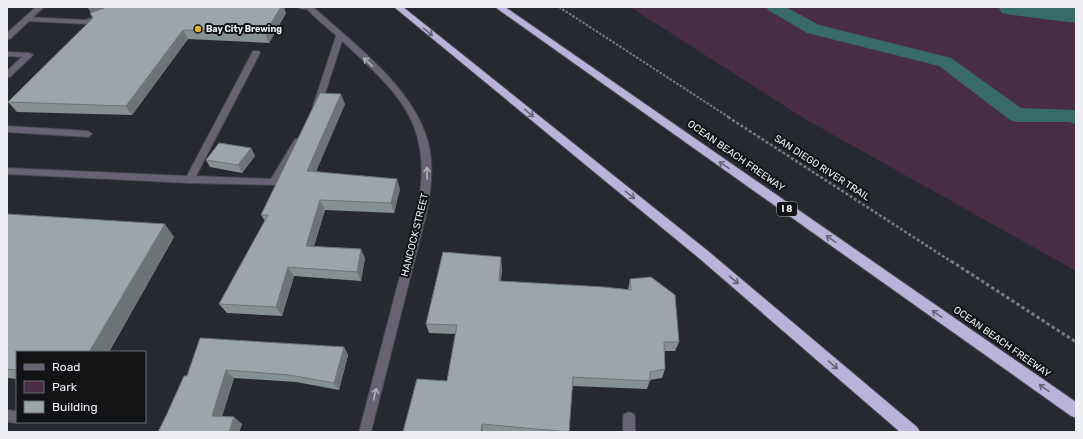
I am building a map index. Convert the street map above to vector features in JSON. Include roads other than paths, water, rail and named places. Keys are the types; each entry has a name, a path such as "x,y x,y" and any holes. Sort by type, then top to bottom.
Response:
{"highway":[{"path":"398,7 704,255 912,432"},
{"name":"OCEAN BEACH FREEWAY","path":"499,7 1076,410"}],"street":[{"path":"7,37 40,7"},
{"path":"301,7 309,7"},
{"name":"HANCOCK STREET","path":"309,7 392,86 407,103 417,121 424,142 427,161 427,186 422,211 365,432"},
{"path":"27,19 86,22 106,16"},
{"path":"313,112 340,36"},
{"path":"189,180 256,53"},
{"path":"7,54 29,54 7,75"},
{"path":"7,129 88,134"},
{"path":"7,171 274,183 303,132"},
{"path":"629,418 629,432"}],"waterway":[{"path":"774,7 813,29 945,62 1017,115 1072,115 1076,117"},
{"path":"1012,7 1076,14"}],"place":[{"name":"Bay City Brewing","path":"198,29"}]}
